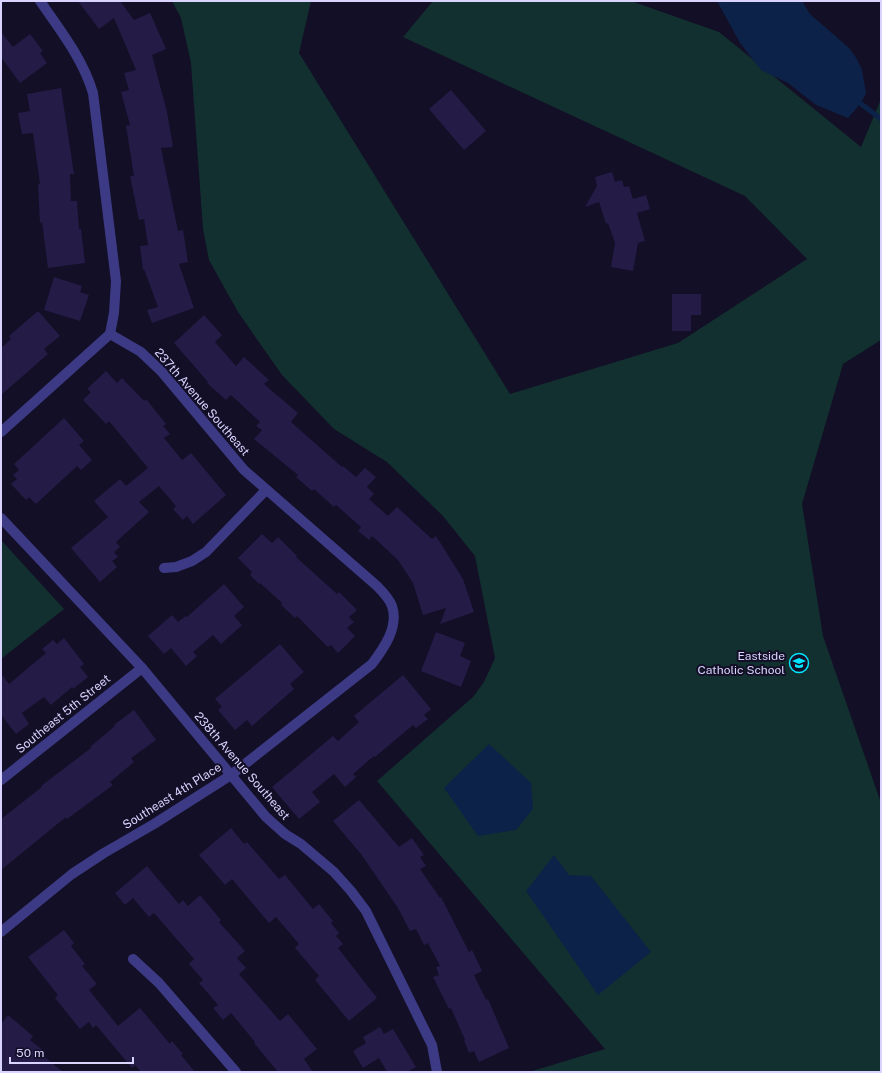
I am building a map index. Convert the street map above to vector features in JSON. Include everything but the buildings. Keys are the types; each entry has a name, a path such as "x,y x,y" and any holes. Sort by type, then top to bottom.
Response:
{"street":[{"path":"1,432 110,334 114,313 116,281 93,93 88,77 80,61 40,1"},
{"name":"237th Avenue Southeast","path":"110,334 141,352 156,366 244,470 377,586 386,596 392,607 393,621"},
{"path":"164,568 176,567 187,563 206,552 266,490"},
{"name":"238th Avenue Southeast","path":"1,518 142,668 266,817 285,834 301,844 334,872 351,891 366,911 432,1045 437,1072"},
{"name":"Southeast 4th Place","path":"1,932 72,874 231,775 372,664 383,649 390,635 393,621"},
{"name":"Southeast 5th Street","path":"1,780 142,668"},
{"path":"133,959 159,983 236,1072"}],"green space":[{"path":"172,1 311,1 299,53 510,394 678,343 807,259 745,196 403,37 433,1 631,1 719,32 861,147 881,99 881,340 843,364 802,504 823,636 881,803 881,1072 529,1072 605,1049 377,781 473,697 484,682 495,658 475,556 443,516 387,462 334,429 282,375 238,312 209,260 203,229 191,63 181,18"},
{"path":"1,540 64,609 1,659"}],"water":[{"path":"717,1 802,1 810,14 849,48 857,59 862,70 866,93 861,103 848,118 816,105 788,83 761,70 740,43"},
{"path":"489,744 531,783 533,809 516,830 478,836 444,788"},
{"path":"554,855 569,875 591,876 651,952 598,995 526,891"}],"waterway":[{"path":"856,100 881,119"}],"place":[{"name":"Eastside Catholic School","path":"799,663"}]}
